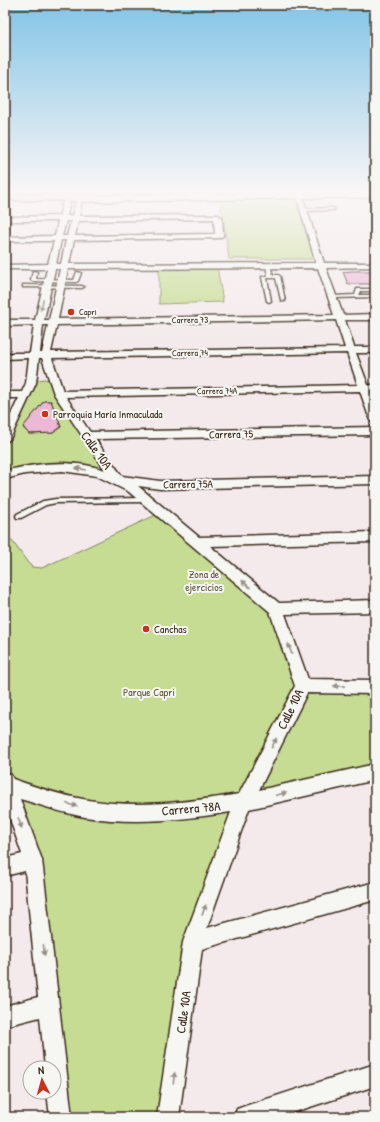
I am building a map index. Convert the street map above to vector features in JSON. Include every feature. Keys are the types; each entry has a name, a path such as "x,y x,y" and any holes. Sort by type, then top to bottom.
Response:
{"street":[{"name":"Calle 10A","path":"56,244 39,322 35,355 42,380 59,394 78,424 118,480 133,489 276,609 303,686 243,802 193,942 168,1117"},
{"name":"Calle 10A","path":"5,438 26,395 42,380 52,322 69,244"},
{"path":"315,244 320,262 337,297 340,318 375,420"},
{"path":"65,263 268,266 375,258"},
{"path":"5,260 52,263 320,262 375,265"},
{"path":"5,267 52,263"},
{"name":"Carrera 73","path":"5,323 375,317"},
{"name":"Carrera 74","path":"5,356 375,350"},
{"name":"Carrera 74A","path":"59,394 375,388"},
{"path":"5,395 26,395"},
{"name":"Carrera 75","path":"88,436 375,431"},
{"name":"Carrera 75A","path":"5,476 25,470 62,467 93,471 118,480 160,485 375,480"},
{"path":"196,542 375,537"},
{"path":"276,609 375,606"},
{"path":"303,686 375,687"},
{"name":"Carrera 78A","path":"6,783 39,797 92,809 133,812 179,810 243,802 375,772"},
{"path":"6,783 33,860 50,1004 61,1117"},
{"path":"5,867 33,860"},
{"path":"193,942 375,891"},
{"path":"5,1016 50,1004"},
{"path":"245,1117 375,1075"}],"lane":[{"path":"268,266 271,276"},
{"path":"35,272 33,280 47,284"},
{"path":"61,284 77,280 79,273"},
{"path":"269,301 264,277 271,276 278,276 284,300"},
{"path":"25,286 61,284 82,287"},
{"path":"356,297 359,290 375,290"},
{"path":"337,297 375,296"},
{"path":"19,516 45,503 56,501 146,500"}],"green space":[{"path":"227,244 315,244 320,259 229,259"},
{"path":"217,266 223,302 159,304 159,267"},
{"path":"44,379 51,380 118,480 81,468 5,475 5,439 34,381","holes":["44,401 51,401 61,427 53,433 29,434 23,428"]},
{"name":"Parque Capri","path":"160,513 276,609 303,686 375,687 375,772 243,803 193,942 168,1117 61,1117 59,1100 62,1100 62,1060 55,1060 33,860 5,781 5,533 32,567 42,568"}],"building":[{"path":"375,271 375,284 348,284 343,272"},
{"name":"Parroquia María Inmaculada","path":"44,401 51,401 61,427 53,433 29,434 23,427"}],"place":[{"name":"Capri","path":"71,312"},
{"name":"Parroquia María Inmaculada","path":"45,414"},
{"name":"Canchas","path":"146,629"}],"park label":[{"name":"Zona de ejercicios","path":"204,580"}]}
